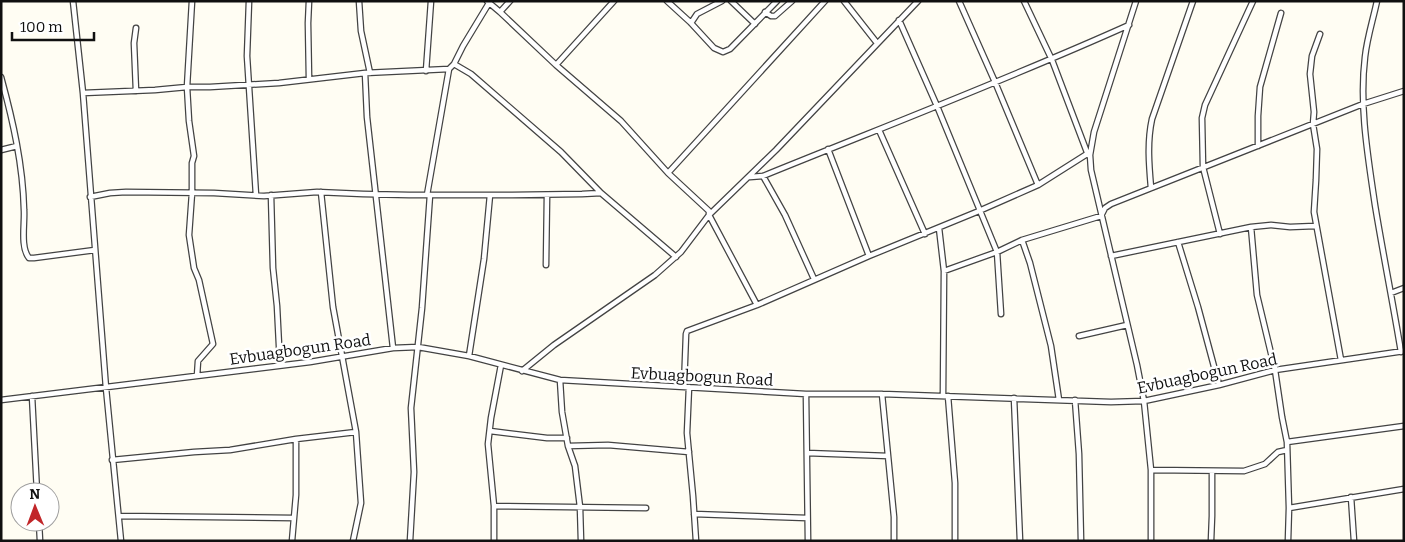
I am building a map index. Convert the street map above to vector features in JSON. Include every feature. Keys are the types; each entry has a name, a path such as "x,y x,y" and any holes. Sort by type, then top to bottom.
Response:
{"street":[{"path":"73,1 83,93 112,460 121,541"},
{"path":"192,1 187,87 194,156 192,163 189,235 194,268 200,280 213,344 198,362 197,376"},
{"path":"249,1 248,56 256,195"},
{"path":"309,1 309,79"},
{"path":"359,1 367,73 367,117 393,348"},
{"path":"426,71 430,1"},
{"path":"500,12 510,1"},
{"path":"556,65 614,1"},
{"path":"691,23 697,14 722,1"},
{"path":"730,1 754,24"},
{"path":"669,2 714,48 723,52 730,49 777,1"},
{"path":"765,12 770,16 775,16 792,1"},
{"path":"668,172 825,1"},
{"path":"844,1 876,43"},
{"path":"522,371 554,345 655,275 676,257 709,215 750,177 918,1"},
{"path":"959,1 1038,184"},
{"path":"1024,1 1052,60 1088,155 1128,325 1144,401 1150,470 1151,541"},
{"path":"696,541 687,433 687,331 757,305 814,279 979,211 1038,184 1088,155 1136,1"},
{"path":"1151,188 1148,154 1149,132 1194,1"},
{"path":"1220,234 1203,167 1202,118 1206,105 1253,1"},
{"path":"1377,1 1365,58 1363,104 1380,240 1402,351"},
{"path":"410,541 414,472 411,408 418,347 429,195 449,69 454,64 488,2 556,65 621,121 668,172 709,211 709,215 757,305"},
{"path":"1258,146 1260,87 1281,13"},
{"path":"899,20 937,106 996,252 1001,314"},
{"path":"750,177 763,176 879,130 1052,60 1130,25"},
{"path":"136,28 134,43 136,90"},
{"path":"1320,34 1312,56 1310,74 1316,149 1316,180 1313,206 1315,226 1341,360"},
{"path":"454,64 471,74 561,152 601,193 676,257"},
{"path":"83,93 250,85 367,73 449,69"},
{"path":"1,78 22,176 25,252 29,258 34,258 95,250"},
{"path":"944,270 996,252 1022,240 1101,216 1105,208 1151,188 1363,104 1404,90"},
{"path":"879,130 925,234"},
{"path":"1,150 17,146"},
{"path":"828,150 869,256"},
{"path":"763,176 784,215 814,279"},
{"path":"90,197 126,192 256,195 321,192 376,195 547,195 601,193"},
{"path":"321,192 333,307 356,432 361,503 353,541"},
{"path":"271,195 273,268 280,365"},
{"path":"469,356 484,259 490,195"},
{"path":"546,265 547,195"},
{"path":"1111,256 1271,225 1315,226"},
{"path":"939,228 944,270 945,396 955,483 956,541"},
{"path":"1251,228 1257,295 1275,370 1287,442 1288,541"},
{"path":"1022,240 1052,346 1059,400"},
{"path":"1178,242 1219,385"},
{"path":"1391,293 1404,288"},
{"path":"1079,336 1128,325"},
{"name":"Evbuagbogun Road","path":"1,400 280,365 393,348 418,347 469,356 501,366 560,380 806,394 882,394 1111,402 1144,401 1219,385 1275,370 1402,351"},
{"path":"494,541 494,506 488,444 501,366"},
{"path":"560,380 562,412 568,446 575,466 580,507 581,541"},
{"path":"806,394 808,541"},
{"path":"882,394 894,517 894,541"},
{"path":"32,396 36,482"},
{"path":"1014,398 1020,541"},
{"path":"1075,400 1079,454 1081,541"},
{"path":"1287,442 1404,426"},
{"path":"490,431 547,438 567,438"},
{"path":"112,460 230,450 296,439 356,432"},
{"path":"292,541 296,483 296,439"},
{"path":"568,446 608,445 689,452"},
{"path":"1150,470 1251,470 1265,464 1278,452 1287,450"},
{"path":"807,453 888,456"},
{"path":"1210,541 1212,471"},
{"path":"1289,508 1404,489"},
{"path":"1351,497 1354,541"},
{"path":"494,506 646,508"},
{"path":"694,514 807,518"},
{"path":"119,516 294,518"}]}
